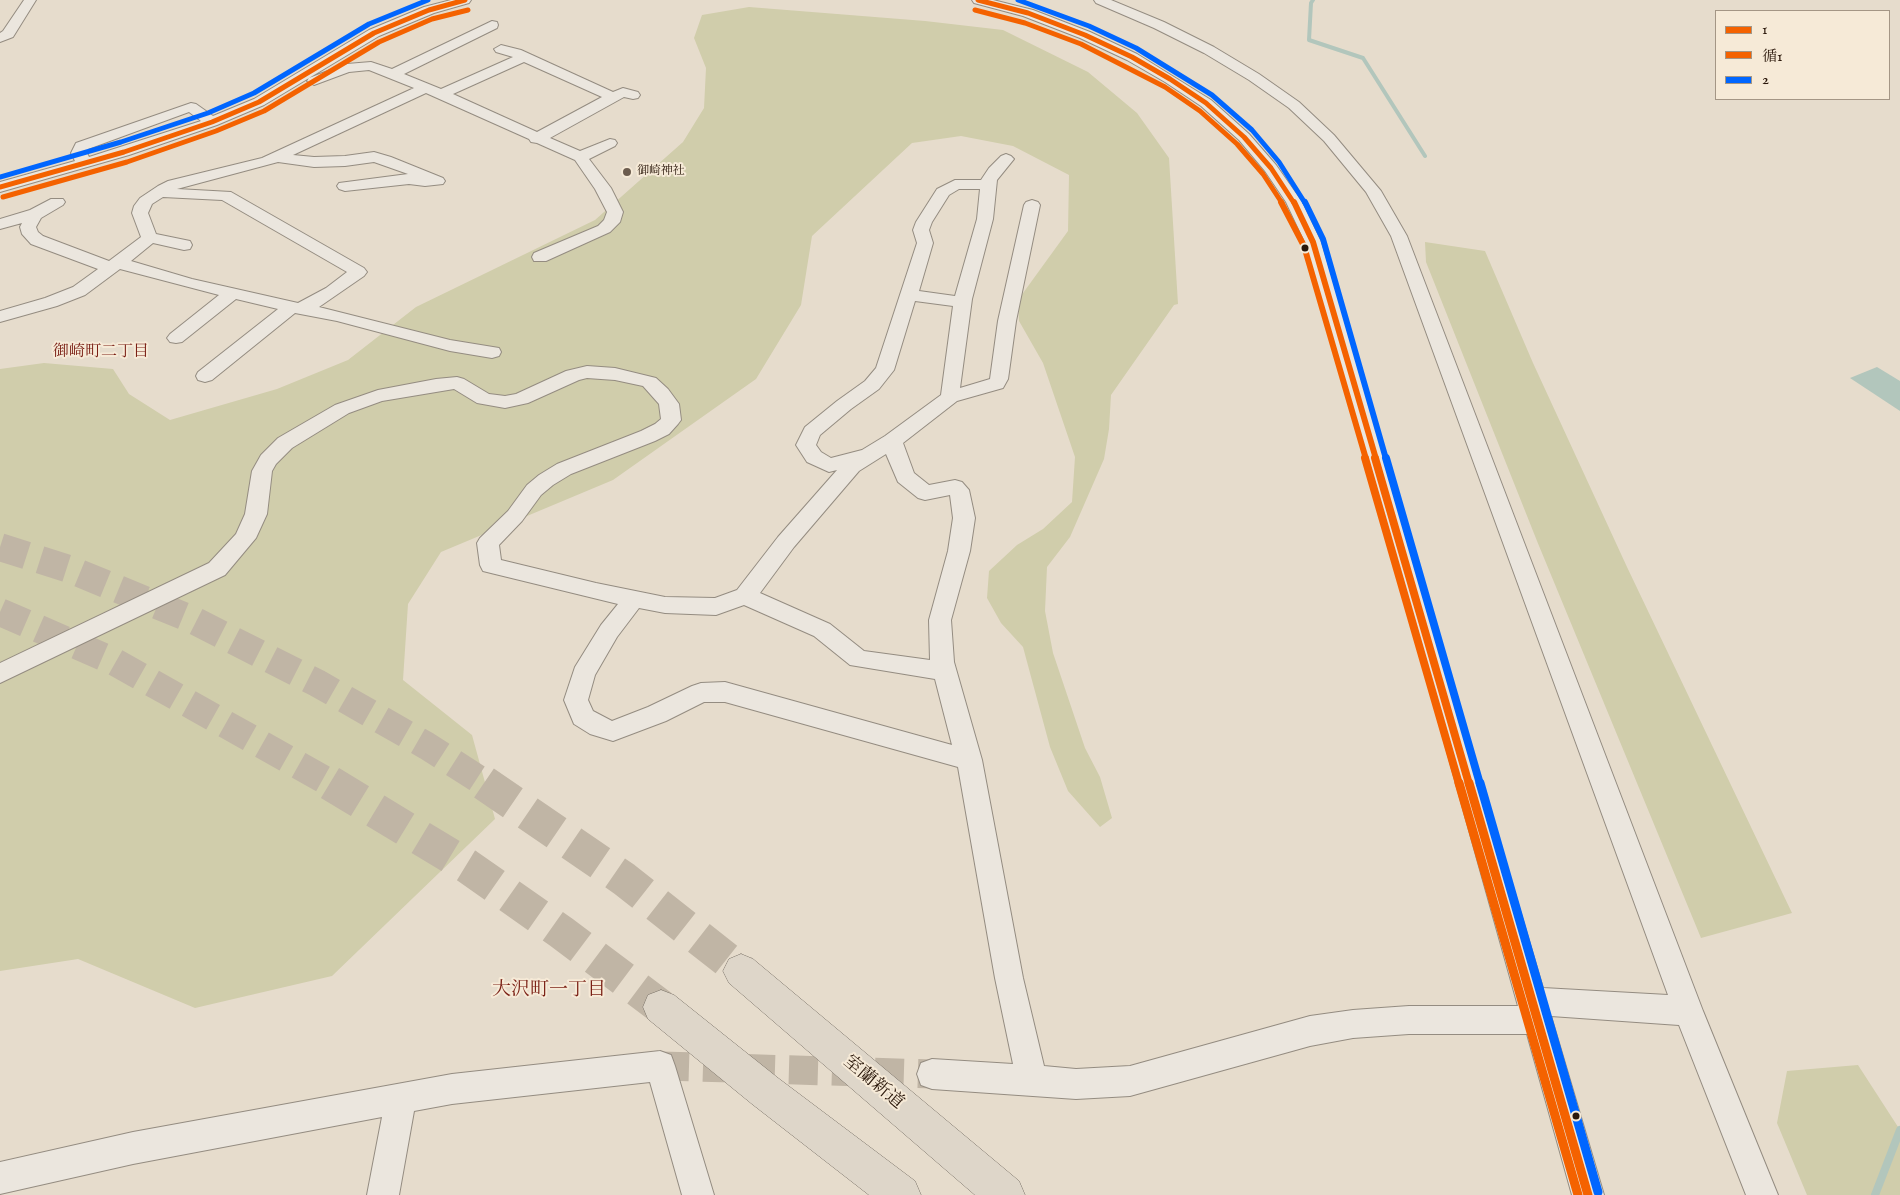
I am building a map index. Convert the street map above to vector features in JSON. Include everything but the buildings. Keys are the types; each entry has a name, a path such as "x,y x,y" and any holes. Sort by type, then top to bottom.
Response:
{"highway":[{"name":"室蘭新道","path":"741,971 1005,1195"},
{"path":"661,1006 765,1091 901,1195"}],"street":[{"path":"0,38 8,34 30,0"},
{"path":"5,185 124,152 212,122 259,102 374,33 429,10 465,0"},
{"path":"978,0 1028,13 1085,34 1132,57 1170,79 1206,103 1244,137 1271,168 1294,202 1313,242 1588,1195"},
{"path":"1100,0 1159,25 1209,50 1254,77 1294,105 1329,138 1352,164 1377,198 1399,236 1688,1011 1762,1195"},
{"path":"393,74 492,25"},
{"path":"501,49 524,57 613,97"},
{"path":"440,94 524,57"},
{"path":"294,81 309,83 347,68 371,66 440,94 536,139 580,157 603,188 614,212 612,222 604,229 540,257"},
{"path":"149,237 140,213 146,201 159,192 174,184 276,157 425,88"},
{"path":"536,139 623,92 634,95"},
{"path":"84,163 79,153 81,146 191,107 212,122"},
{"path":"580,157 610,143"},
{"path":"276,157 314,162 345,161 374,157 443,178 429,182 410,179 345,186"},
{"path":"950,398 962,302 985,219 989,185 994,171 1006,159"},
{"path":"867,456 828,465 814,457 806,445 812,432 844,405 872,385 886,370 924,242 921,230 943,192 963,184 989,185"},
{"path":"5,185 27,199"},
{"path":"159,192 225,195 358,272 311,305 295,308 205,376"},
{"path":"0,224 35,214 58,202"},
{"path":"0,674 217,569 245,538 256,514 262,471 268,460 276,450 299,433 342,409 378,396 436,385 457,383 484,399 505,402 521,399 573,375 587,372 615,374 649,382 669,404 671,420 662,429 648,436 564,469 546,480 534,490 515,516 488,543 491,566 665,605 716,607 745,596 786,542 852,466 892,441 950,398 996,384 999,379 1007,321 1032,205"},
{"path":"35,214 28,227 30,234 37,240 114,265 295,308 338,316 450,345 492,352"},
{"path":"149,237 184,245"},
{"path":"0,317 79,291 144,244 149,237"},
{"path":"176,338 233,293"},
{"path":"908,295 962,302"},
{"path":"892,441 905,477 925,494 955,487 959,490 964,518 959,551 940,620 942,662 969,760 1009,978 1032,1080"},
{"path":"745,596 822,630 858,660 944,671"},
{"path":"634,599 609,631 583,674 576,700 583,717 599,726 613,731 657,714 701,693 725,692 969,760"},
{"path":"932,1074 1076,1084 1130,1081 1310,1031 1353,1024 1534,1010 1688,1011"},
{"path":"0,1178 133,1148 452,1090 660,1066 698,1195"},
{"path":"383,1195 401,1099"}],"shaded area":[{"path":"749,7 925,21 1003,30 1088,72 1137,113 1169,158 1178,304 1174,305 1111,395 1109,429 1104,459 1070,537 1047,567 1045,611 1053,653 1085,748 1100,777 1112,818 1100,827 1068,791 1050,747 1023,647 1001,623 987,598 989,571 1017,545 1043,529 1072,502 1075,457 1043,363 1019,321 1018,300 1068,231 1069,175 1013,146 961,136 912,143 812,236 801,305 756,379 613,480 441,552 408,604 403,680 472,735 495,819 332,976 195,1008 78,959 0,971 0,369 44,363 113,369 129,394 170,420 277,389 348,360 416,307 595,220 683,142 704,108 706,68 694,38 702,15"},
{"path":"1425,242 1485,251 1533,363 1627,567 1792,913 1701,938 1537,541 1426,262"},
{"path":"1877,367 1900,381 1900,411 1850,378"},
{"path":"1858,1065 1900,1130 1900,1195 1807,1195 1777,1123 1787,1071"}],"waterway":[{"path":"1313,0 1311,3 1309,40 1363,58 1425,156"},
{"path":"1875,1195 1900,1130"}],"tunnel":[{"path":"0,547 69,569 191,619 317,683 427,746 486,784"},
{"path":"0,612 113,661 332,784"},
{"path":"330,783 467,866 561,932 661,1007"},
{"path":"484,783 624,879 741,971"},
{"path":"660,1066 932,1074"}],"transit line":[{"name":"2","path":"0,177 121,142 208,113 254,93 369,24 428,0"},
{"name":"1","path":"0,187 124,152 212,122 259,102 374,33 429,10 465,0"},
{"name":"1","path":"978,0 1028,13 1085,35 1132,57 1170,79 1206,103 1244,137 1271,168 1294,202 1313,242 1588,1195"},
{"name":"2","path":"1018,0 1089,26 1136,48 1212,95 1252,130 1279,162 1303,198 1323,239 1598,1192"},
{"name":"循1","path":"3,197 127,162 216,131 264,111 379,42 432,19 468,10"},
{"name":"循1","path":"975,10 1025,23 1081,44 1165,87 1200,111 1237,144 1263,174 1285,207 1304,246 1578,1195"}],"place":[{"name":"御崎神社","path":"627,172"}],"district":[{"name":"御崎町二丁目","path":"101,353"},
{"name":"大沢町一丁目","path":"549,991"}]}
